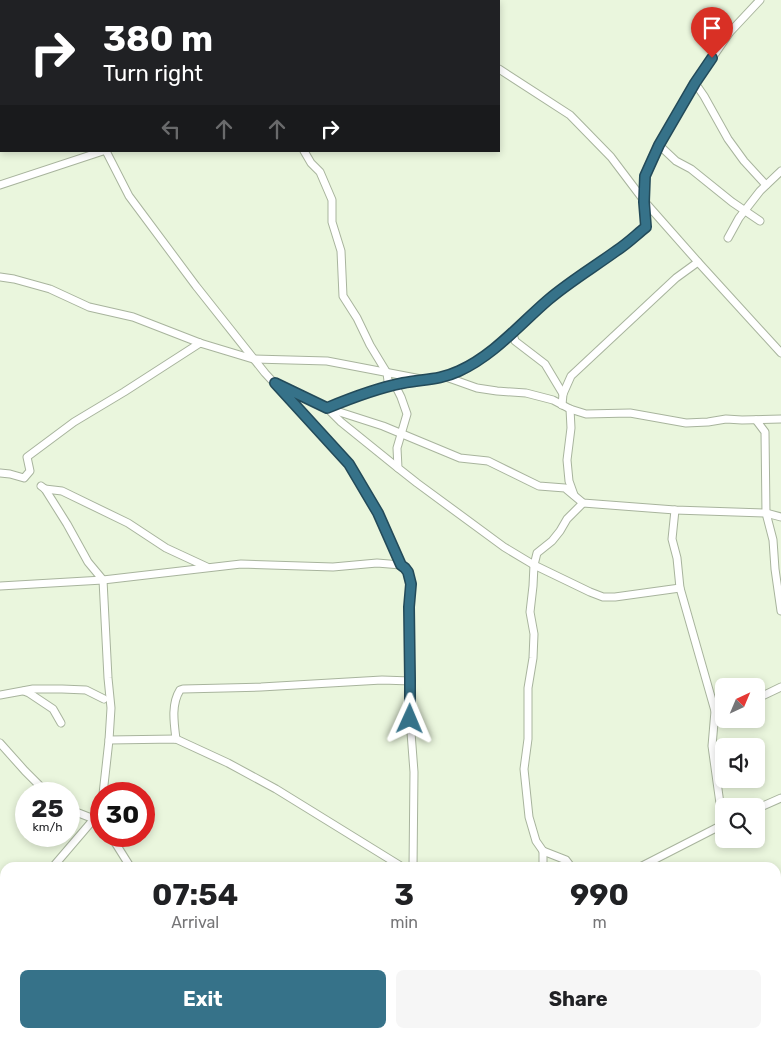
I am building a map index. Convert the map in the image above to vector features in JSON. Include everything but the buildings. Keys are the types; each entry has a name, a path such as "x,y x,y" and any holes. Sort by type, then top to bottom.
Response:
{"street":[{"path":"327,408 394,384 446,376 482,359 513,334 549,299 618,250 646,227 644,202 645,176 659,145 695,83 730,32 760,0"},
{"path":"500,70 570,114 611,157 644,202 781,352"},
{"path":"695,83 728,139 744,161 766,185"},
{"path":"659,145 676,161 691,169 732,202 760,221"},
{"path":"0,185 102,152"},
{"path":"106,152 129,196 196,286 265,373 349,464 378,513 401,565 408,572 411,584 409,607 410,719 414,772 413,862"},
{"path":"305,152 311,163 320,172 332,200 332,222 341,251 343,296 388,373 388,381 394,384 401,396 407,414 397,448 398,468"},
{"path":"728,238 760,191 781,171"},
{"path":"562,405 563,394 571,376 676,278 698,262"},
{"path":"0,277 50,289 88,308 133,317 200,343 253,359 327,361 426,380"},
{"path":"513,334 515,342 545,364 563,394"},
{"path":"0,472 24,478 30,471 27,457 74,422 200,343"},
{"path":"446,376 477,388 526,393 554,400 570,409 586,414 630,413 686,423 726,419 781,419"},
{"path":"275,383 327,408 383,426 460,458 488,461 539,486 565,488 583,503 675,510 766,513 781,517"},
{"path":"327,408 341,422 417,483 504,547 534,564 603,597 680,588"},
{"path":"570,409 571,428 568,460 569,481 574,496"},
{"path":"756,420 764,432 766,513 773,540 781,611"},
{"path":"104,782 111,708 103,580 88,562 67,524 43,487 62,491 120,519 166,548 208,568"},
{"path":"568,862 543,851 536,841 529,817 524,769 528,739 528,688 533,658 534,634 530,612 534,564 537,553 552,541 566,519 583,503"},
{"path":"675,510 672,539 677,558 680,588 715,711 712,746 719,798"},
{"path":"0,586 103,580 241,564 333,567 377,563 401,565"},
{"path":"176,739 173,721 175,702 180,690 410,680"},
{"path":"765,695 781,687"},
{"path":"0,695 33,689 86,690 104,699"},
{"path":"23,691 53,709 61,723"},
{"path":"109,740 176,739 228,763 276,789 394,862"},
{"path":"0,743 35,782"},
{"path":"765,805 781,798"},
{"path":"57,862 90,824"},
{"path":"650,862 715,828"},
{"path":"118,847 127,862"},
{"path":"543,851 543,862"}],"route":[{"path":"410,719 409,607 411,584 408,572 401,565 378,513 349,464 275,383 327,408 381,388 405,382 446,376 482,359 513,334 549,299 618,250 646,227 644,202 645,176 659,145 695,83 712,58"}]}
